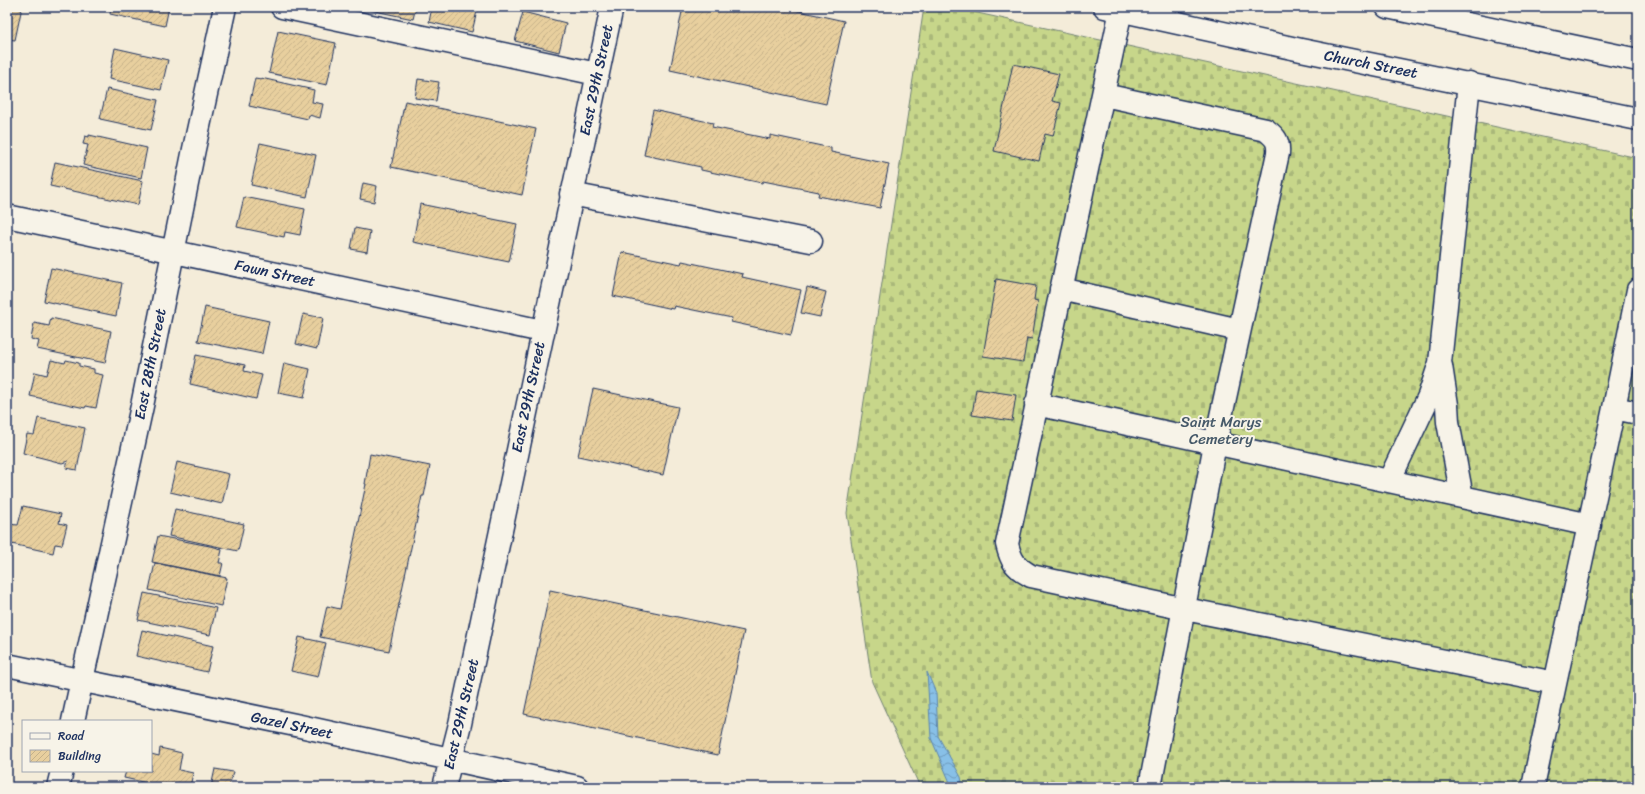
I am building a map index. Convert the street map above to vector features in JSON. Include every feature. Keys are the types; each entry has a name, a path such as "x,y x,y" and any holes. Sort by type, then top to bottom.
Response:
{"street":[{"name":"East 28th Street","path":"73,720 142,406 173,251 225,7"},
{"path":"282,7 597,74"},
{"name":"East 29th Street","path":"444,787 612,7"},
{"path":"1387,7 1638,60"},
{"path":"1116,8 1104,95 1036,404 1007,544 1010,559 1020,570 1031,576 1185,609 1556,683"},
{"name":"Church Street","path":"1116,8 1301,50 1469,83 1638,119"},
{"path":"1389,481 1429,396 1440,363 1469,83"},
{"path":"1104,95 1266,130 1275,137 1278,145 1278,153 1215,444 1185,609 1150,787"},
{"path":"571,194 811,241"},
{"name":"Fawn Street","path":"7,216 542,331"},
{"path":"1061,289 1239,330"},
{"path":"1533,787 1590,525 1638,290"},
{"path":"1440,363 1447,405 1448,422 1462,496"},
{"path":"1036,404 1590,525"},
{"path":"1614,408 1638,413"},
{"name":"Gazel Street","path":"7,665 300,726 577,787"},
{"path":"58,787 62,772"}],"green space":[{"name":"Saint Marys Cemetery","path":"924,7 950,7 1638,158 1638,787 920,787 872,682 847,513"}],"water":[{"path":"927,672 936,693 938,736 961,777 963,787 950,787 949,780 931,738"}],"building":[{"path":"7,7 22,7 15,40 7,39"},
{"path":"111,7 169,7 165,26 110,14"},
{"path":"371,7 416,7 413,19 370,10"},
{"path":"432,7 478,7 472,32 429,22"},
{"path":"683,7 781,7 844,21 826,104 670,70"},
{"path":"523,12 566,23 559,52 515,41"},
{"path":"278,31 336,43 327,85 269,73"},
{"path":"115,48 168,60 161,90 109,79"},
{"path":"1013,64 1059,74 1052,101 1061,103 1053,136 1045,134 1039,161 994,151"},
{"path":"255,78 314,90 312,102 323,104 320,118 309,115 308,119 249,106"},
{"path":"418,79 439,82 436,101 415,98"},
{"path":"107,89 158,100 151,130 100,119"},
{"path":"405,101 536,129 522,195 391,167"},
{"path":"653,110 713,123 712,127 770,139 770,135 831,148 831,152 889,164 880,208 818,196 819,192 763,181 762,183 701,170 701,167 644,155"},
{"path":"89,135 147,148 141,178 83,165 88,145 83,144 85,136 89,137"},
{"path":"260,143 316,155 307,197 251,185"},
{"path":"55,162 143,181 138,205 50,186"},
{"path":"363,183 377,186 374,202 360,199"},
{"path":"244,197 305,209 300,235 285,232 284,237 237,227"},
{"path":"420,204 517,224 509,262 413,242"},
{"path":"355,228 370,231 367,252 351,249"},
{"path":"622,252 681,264 682,261 743,274 742,277 801,290 791,335 731,322 732,318 674,306 673,309 613,296"},
{"path":"51,268 122,283 116,316 44,301"},
{"path":"996,279 1036,286 1034,300 1038,301 1032,339 1027,338 1023,362 983,356"},
{"path":"807,287 826,292 820,317 801,313"},
{"path":"205,307 269,321 262,354 198,341"},
{"path":"303,314 323,318 317,349 296,344"},
{"path":"51,318 111,331 105,363 37,349 39,341 31,339 34,323 49,326"},
{"path":"196,355 245,365 244,371 262,375 256,399 190,384"},
{"path":"51,360 65,363 66,360 79,363 79,366 94,369 94,373 103,375 96,408 86,406 85,408 30,396 35,372 47,375"},
{"path":"284,363 310,369 304,398 278,393"},
{"path":"593,389 678,407 663,475 578,456"},
{"path":"976,389 1016,395 1012,421 972,415"},
{"path":"38,418 85,428 77,470 66,468 68,461 62,463 23,453 27,434 34,435"},
{"path":"370,454 430,466 424,496 422,496 389,651 320,637 327,606 340,609 366,484"},
{"path":"177,462 229,474 222,504 170,492"},
{"path":"23,506 61,514 59,523 67,525 62,545 55,544 53,553 7,543 7,524 18,525"},
{"path":"175,509 244,524 238,551 169,536"},
{"path":"158,536 215,547 222,550 219,563 223,563 220,576 152,562"},
{"path":"155,563 227,578 221,606 149,590"},
{"path":"550,590 744,631 718,755 524,714"},
{"path":"144,593 216,608 210,635 138,620"},
{"path":"142,630 213,646 207,672 136,656"},
{"path":"299,637 326,643 318,677 291,671"},
{"path":"160,748 182,753 179,770 193,773 190,787 166,787 124,778 126,772 152,772 152,754 159,756"},
{"path":"215,769 233,772 229,787 211,787"}]}
